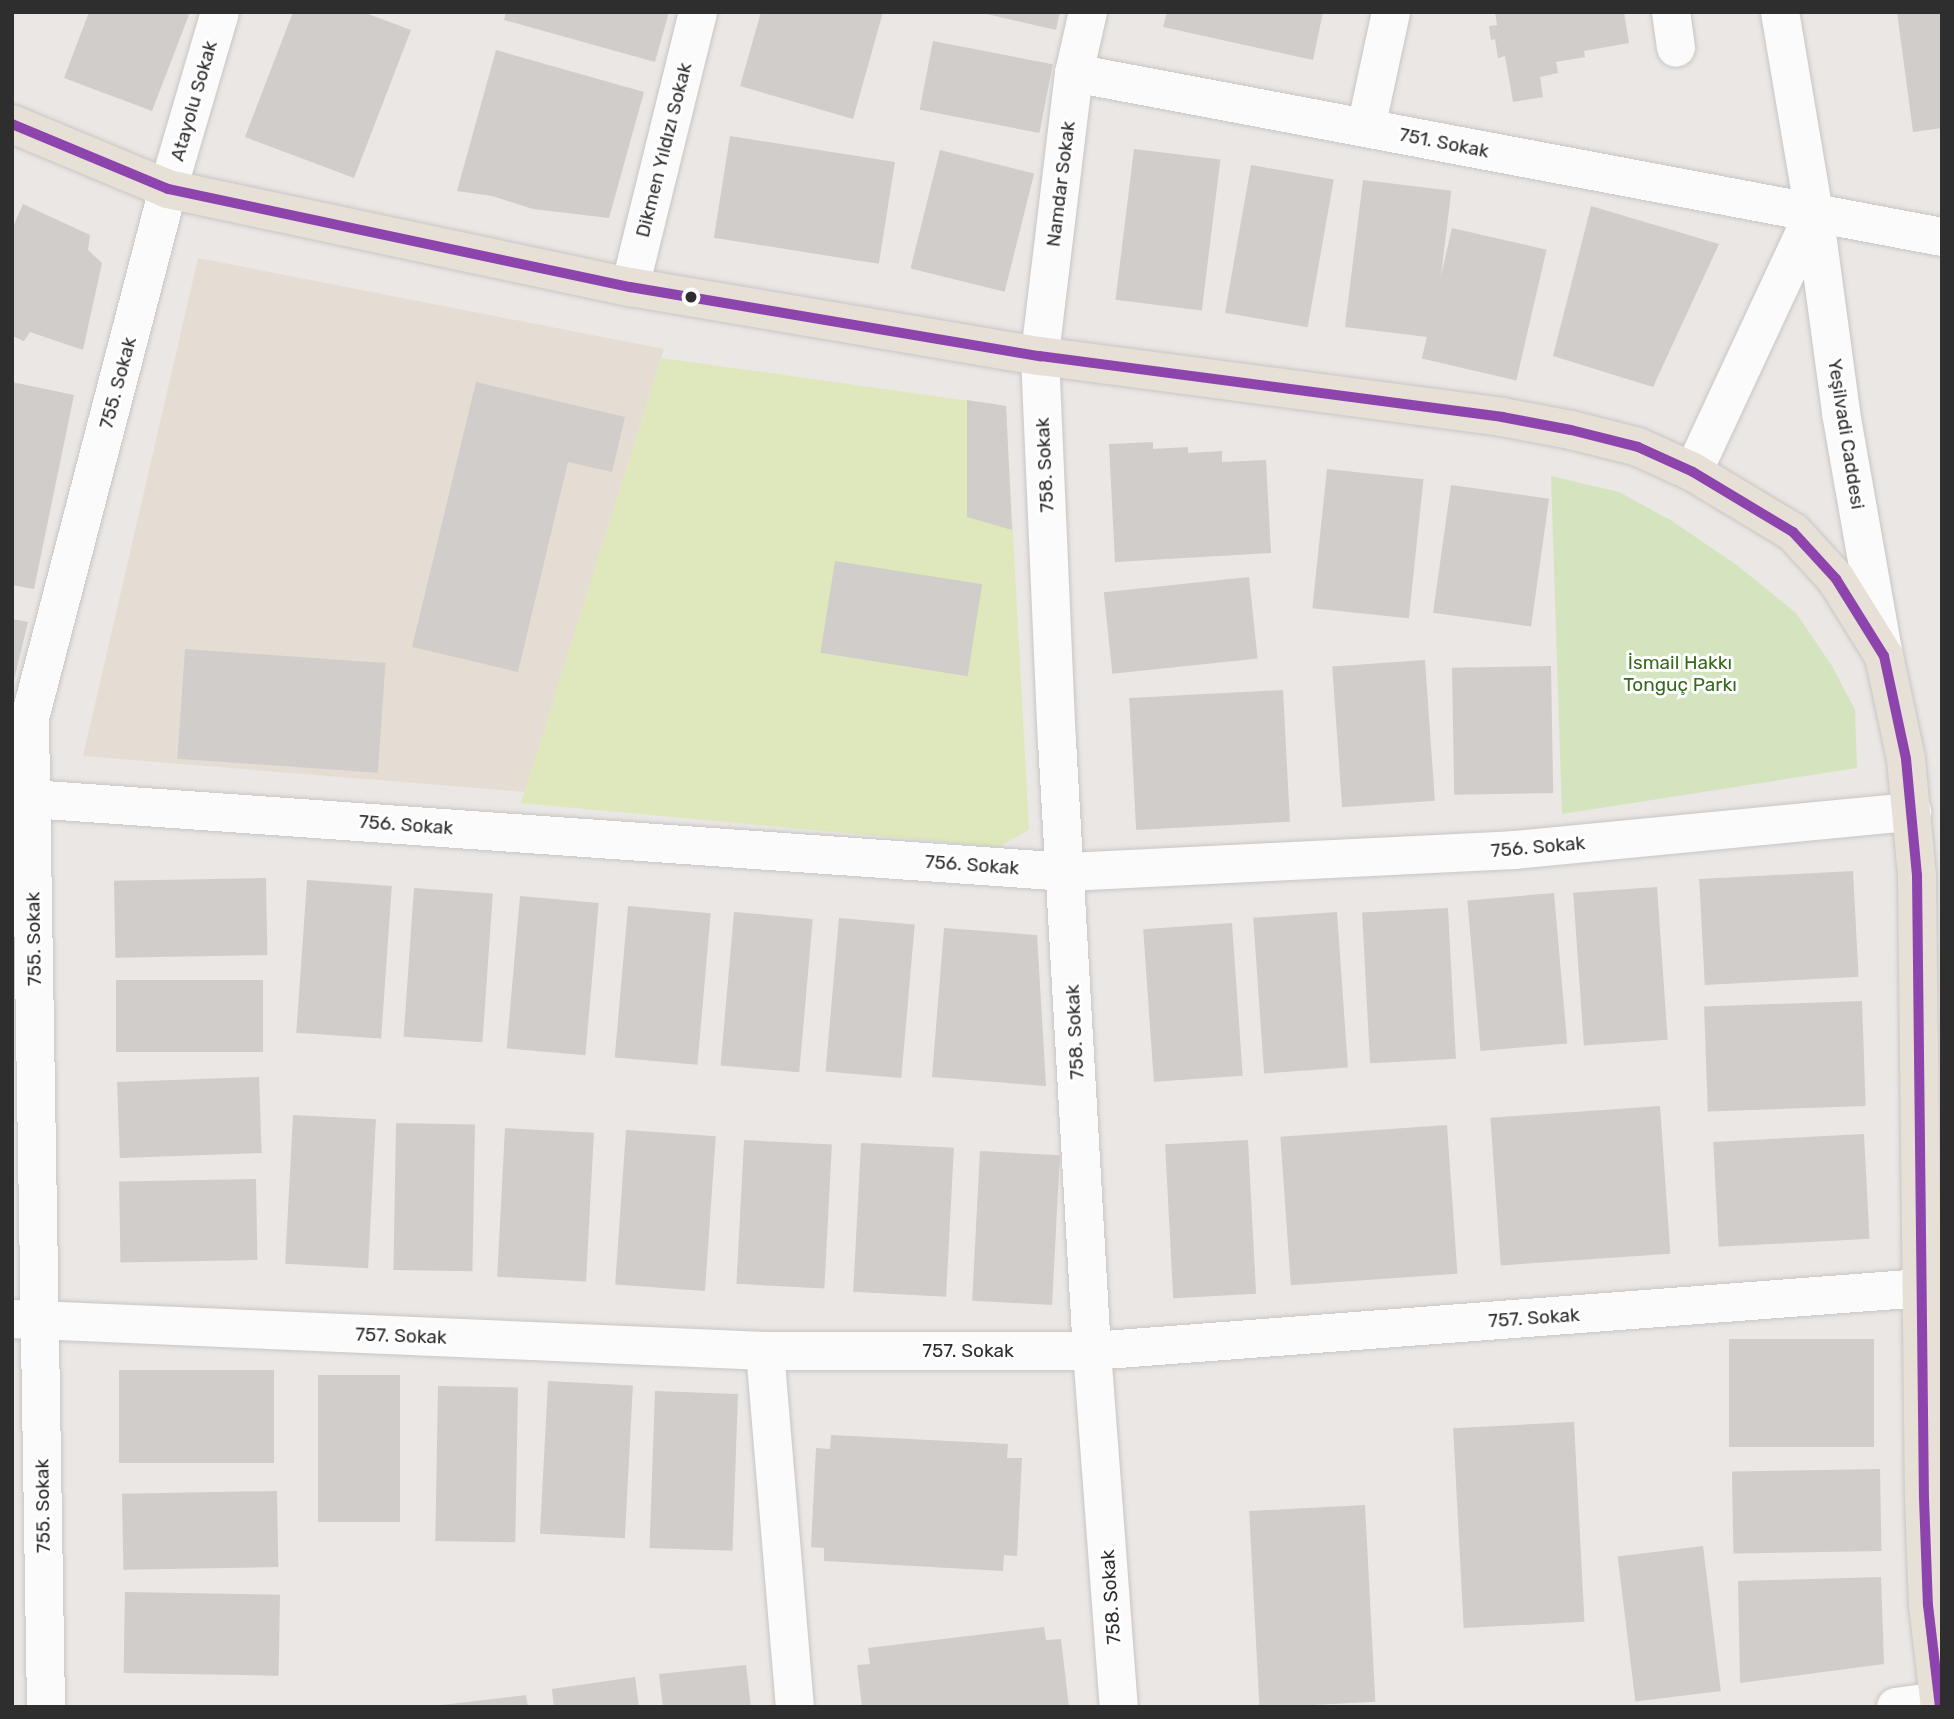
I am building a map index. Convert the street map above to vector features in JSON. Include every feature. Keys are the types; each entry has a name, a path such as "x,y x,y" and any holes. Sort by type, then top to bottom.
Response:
{"main road":[{"path":"12,124 168,189 630,287 1040,356 1502,417 1638,447 1693,472 1793,532 1836,579 1884,656 1906,759 1917,875 1922,1289 1933,1499 1928,1605 1940,1704"}],"street":[{"name":"Atayolu Sokak","path":"168,189 220,12"},
{"name":"Dikmen Yıldızı Sokak","path":"630,287 698,12"},
{"name":"Namdar Sokak","path":"1040,356 1074,73 1088,12"},
{"path":"1366,128 1391,12"},
{"name":"Yeşilvadi Caddesi","path":"1780,12 1814,212 1841,413 1884,656"},
{"name":"751. Sokak","path":"1074,73 1942,237"},
{"name":"755. Sokak","path":"46,1707 26,1320 30,718 168,189"},
{"path":"1693,472 1814,212"},
{"name":"758. Sokak","path":"1040,356 1092,1351 1119,1707"},
{"name":"756. Sokak","path":"31,799 1066,872 1514,850 1912,813"},
{"name":"757. Sokak","path":"26,1320 765,1351 1092,1351 1922,1289"},
{"path":"765,1351 795,1707"},
{"path":"1896,1707 1940,1704"}],"shaded area":[{"path":"198,258 664,349 525,792 83,756"}],"green space":[{"path":"661,358 1006,406 1029,830 998,847 521,803"},
{"name":"İsmail Hakkı Tonguç Parkı","path":"1551,476 1619,492 1672,521 1738,566 1796,613 1832,666 1855,710 1857,768 1562,814"}],"building":[{"path":"89,12 190,12 152,111 64,78"},
{"path":"293,12 363,12 411,30 354,178 245,137"},
{"path":"506,12 669,12 655,62 504,20"},
{"path":"761,12 883,12 853,119 740,86"},
{"path":"978,12 1060,12 1056,30"},
{"path":"1167,12 1323,12 1313,60 1163,27"},
{"path":"1495,12 1624,12 1629,43 1584,51 1585,57 1556,62 1558,73 1540,77 1543,97 1513,102 1505,56 1498,58 1495,39 1491,40 1489,26 1497,25"},
{"path":"1897,12 1942,12 1942,128 1913,132"},
{"path":"933,41 1053,64 1039,133 920,110"},
{"path":"496,50 644,92 609,218 533,209 492,196 457,191"},
{"path":"730,136 895,162 879,264 714,238"},
{"path":"1134,149 1220,160 1202,310 1115,300"},
{"path":"940,150 1034,173 1005,292 910,268"},
{"path":"1251,165 1334,180 1308,327 1225,313"},
{"path":"1363,180 1451,191 1433,338 1345,327"},
{"path":"23,204 90,235 88,250 102,263 83,350 30,332 24,341 12,336 12,229"},
{"path":"1591,206 1719,244 1653,387 1553,356"},
{"path":"1452,228 1547,250 1516,380 1422,359"},
{"path":"12,382 74,395 34,589 12,585"},
{"path":"476,382 625,417 612,472 568,462 518,672 412,647"},
{"path":"967,400 1006,406 1012,530 967,517"},
{"path":"1153,442 1153,449 1188,447 1188,453 1222,451 1222,462 1266,460 1271,553 1115,562 1109,444"},
{"path":"1327,469 1423,479 1409,618 1312,608"},
{"path":"1451,485 1549,499 1531,627 1433,613"},
{"path":"835,561 982,584 968,676 820,653"},
{"path":"1249,577 1258,659 1112,674 1104,592"},
{"path":"12,619 28,622 13,684 12,684"},
{"path":"185,649 386,663 378,773 177,759"},
{"path":"1425,660 1435,801 1342,807 1332,666"},
{"path":"1551,666 1553,793 1454,795 1452,668"},
{"path":"1283,690 1290,822 1136,830 1129,698"},
{"path":"1853,871 1859,977 1705,985 1699,879"},
{"path":"266,878 267,955 115,958 114,881"},
{"path":"307,880 392,886 381,1039 296,1033"},
{"path":"1657,887 1668,1040 1584,1045 1573,893"},
{"path":"414,888 493,894 482,1042 404,1037"},
{"path":"1554,893 1567,1043 1480,1051 1467,901"},
{"path":"520,896 599,903 585,1055 507,1048"},
{"path":"628,906 711,913 697,1065 615,1057"},
{"path":"1448,908 1456,1059 1370,1063 1362,913"},
{"path":"734,912 813,919 799,1072 721,1065"},
{"path":"1337,912 1348,1068 1264,1073 1253,918"},
{"path":"839,918 915,925 901,1078 826,1071"},
{"path":"1232,923 1243,1076 1154,1082 1143,929"},
{"path":"944,928 1037,935 1046,1086 932,1077"},
{"path":"116,980 263,980 263,1052 116,1052"},
{"path":"1862,1001 1866,1106 1708,1111 1704,1007"},
{"path":"259,1077 262,1153 120,1158 117,1082"},
{"path":"1660,1106 1670,1254 1501,1265 1490,1118"},
{"path":"293,1115 376,1119 368,1268 285,1264"},
{"path":"396,1123 475,1124 472,1271 393,1270"},
{"path":"1447,1125 1457,1274 1291,1285 1280,1137"},
{"path":"505,1128 594,1133 586,1281 497,1277"},
{"path":"626,1130 716,1136 705,1291 615,1285"},
{"path":"1864,1134 1869,1239 1719,1247 1713,1142"},
{"path":"744,1140 832,1145 824,1288 736,1284"},
{"path":"1248,1140 1256,1294 1173,1298 1165,1144"},
{"path":"861,1143 954,1148 946,1297 853,1292"},
{"path":"980,1151 1060,1155 1052,1305 972,1301"},
{"path":"256,1179 257,1260 120,1262 119,1181"},
{"path":"1729,1339 1874,1339 1874,1447 1729,1447"},
{"path":"119,1370 274,1370 274,1463 119,1463"},
{"path":"318,1375 400,1375 400,1522 318,1522"},
{"path":"548,1381 633,1385 625,1538 540,1534"},
{"path":"438,1386 518,1387 515,1542 435,1541"},
{"path":"655,1391 738,1394 732,1551 650,1548"},
{"path":"1574,1422 1584,1622 1464,1628 1453,1428"},
{"path":"831,1435 1008,1444 1007,1458 1022,1458 1017,1556 1004,1555 1003,1571 824,1561 824,1548 811,1547 816,1448 830,1449"},
{"path":"1880,1469 1881,1551 1733,1554 1732,1472"},
{"path":"277,1491 278,1567 123,1570 122,1494"},
{"path":"1365,1505 1375,1702 1259,1707 1249,1511"},
{"path":"1703,1546 1721,1691 1635,1701 1618,1556"},
{"path":"1881,1577 1884,1664 1740,1683 1738,1581"},
{"path":"125,1592 280,1595 279,1676 124,1673"},
{"path":"1044,1627 1046,1640 1061,1639 1069,1707 862,1707 857,1665 870,1664 868,1648"},
{"path":"746,1665 751,1707 663,1707 659,1674"},
{"path":"635,1677 639,1707 554,1707 552,1689"},
{"path":"526,1695 528,1707 442,1705"}],"transit line":[{"path":"12,124 168,189 630,287 1040,356 1502,417 1571,430 1638,447 1693,472 1793,532 1836,579 1884,656 1906,759 1917,875 1924,1498 1928,1605 1940,1707"}]}
